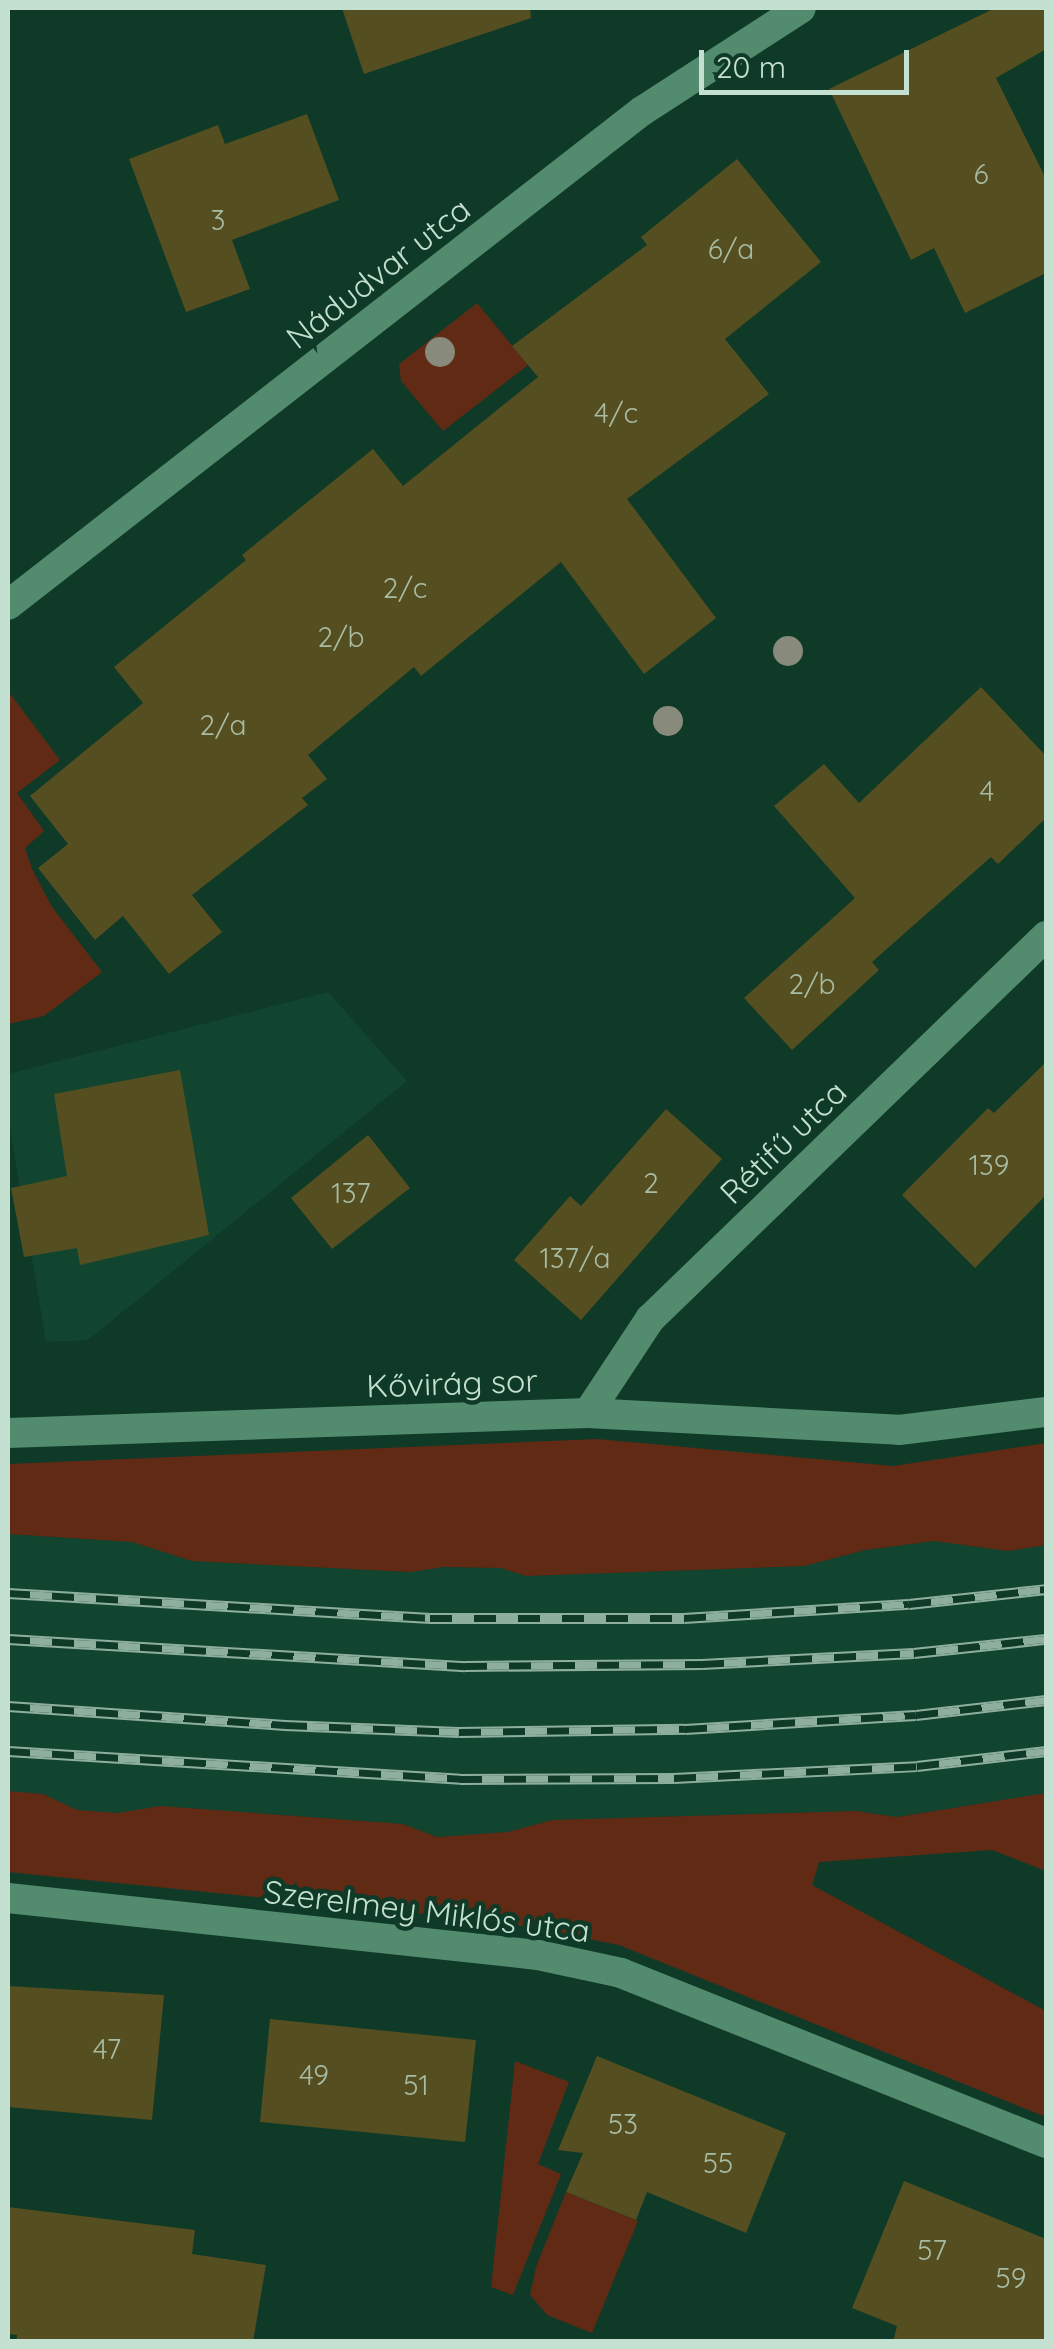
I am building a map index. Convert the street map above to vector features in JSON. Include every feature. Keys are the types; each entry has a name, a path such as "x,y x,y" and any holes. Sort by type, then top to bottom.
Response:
{"street":[{"name":"Nádudvar utca","path":"8,605 642,112 800,8"},
{"name":"Rétifű utca","path":"588,1414 650,1319 1046,936"},
{"name":"Kővirág sor","path":"8,1433 588,1414 900,1430 1046,1412"},
{"name":"Szerelmey Miklós utca","path":"8,1898 538,1955 620,1973 1046,2143"}],"shaded area":[{"path":"477,303 528,365 443,431 401,381 399,364"},
{"path":"8,691 60,760 17,793 44,831 25,848 32,869 52,907 102,972 44,1016 8,1024"},
{"path":"328,992 407,1081 88,1340 46,1342 8,1116 8,1074"},
{"path":"597,1439 893,1466 1046,1443 1046,1545 1008,1551 934,1541 865,1550 804,1566 526,1576 501,1568 443,1567 410,1572 192,1561 132,1542 8,1534 8,1464"},
{"path":"8,1534 132,1542 192,1561 410,1572 443,1567 501,1568 526,1576 804,1566 865,1550 934,1541 1008,1551 1046,1545 1046,1793 897,1817 855,1811 552,1820 508,1832 437,1837 403,1824 160,1806 118,1813 77,1810 43,1794 8,1791"},
{"path":"8,1791 43,1794 77,1810 118,1813 160,1806 403,1824 437,1837 508,1832 552,1820 855,1811 897,1817 1046,1793 1046,1871 992,1850 819,1862 812,1885 1046,2011 1046,2117 619,1945 496,1921 8,1872"},
{"path":"515,2061 569,2082 538,2164 561,2174 513,2295 491,2287"},
{"path":"566,2192 638,2221 592,2333 547,2315 530,2295 536,2267"}],"building":[{"path":"342,8 530,8 531,18 364,74"},
{"path":"995,8 1046,8 1046,49 996,78 1046,179 1046,273 965,313 934,248 911,260 829,89"},
{"path":"307,114 339,200 232,240 250,289 186,312 129,159 218,125 225,144"},
{"path":"737,159 821,262 725,339 769,394 627,499 716,618 644,674 561,562 421,676 414,667 308,755 327,779 302,798 308,805 192,895 222,932 169,974 123,916 95,940 38,868 68,844 30,796 143,703 114,667 246,560 242,555 373,449 403,486 538,377 512,346 647,245 641,237"},
{"path":"981,687 1046,756 1046,818 998,864 991,857 872,962 879,970 792,1050 744,998 855,898 774,806 824,764 859,803"},
{"path":"1046,1062 1046,1195 975,1268 902,1195 988,1108 994,1113"},
{"path":"180,1070 209,1235 80,1265 77,1248 24,1257 11,1188 67,1176 54,1094"},
{"path":"666,1109 722,1159 581,1320 514,1260 570,1196 581,1206"},
{"path":"368,1135 410,1188 332,1249 291,1198"},
{"path":"8,1986 164,1995 152,2120 8,2107"},
{"path":"270,2019 476,2040 465,2142 260,2122"},
{"path":"597,2056 786,2133 746,2233 647,2192 636,2220 566,2192 583,2153 558,2150"},
{"path":"904,2181 1046,2239 1046,2342 893,2342 897,2326 852,2308"},
{"path":"8,2207 195,2230 192,2254 266,2265 253,2342 16,2342 17,2335 8,2334"}],"railway":[{"path":"8,1593 430,1618 684,1618 909,1604 1046,1589"},
{"path":"8,1639 465,1666 702,1664 914,1653 1046,1639"},
{"path":"8,1706 285,1725 459,1732 685,1729 916,1715 1046,1700"},
{"path":"8,1751 460,1779 674,1778 917,1766 1046,1751"}]}
